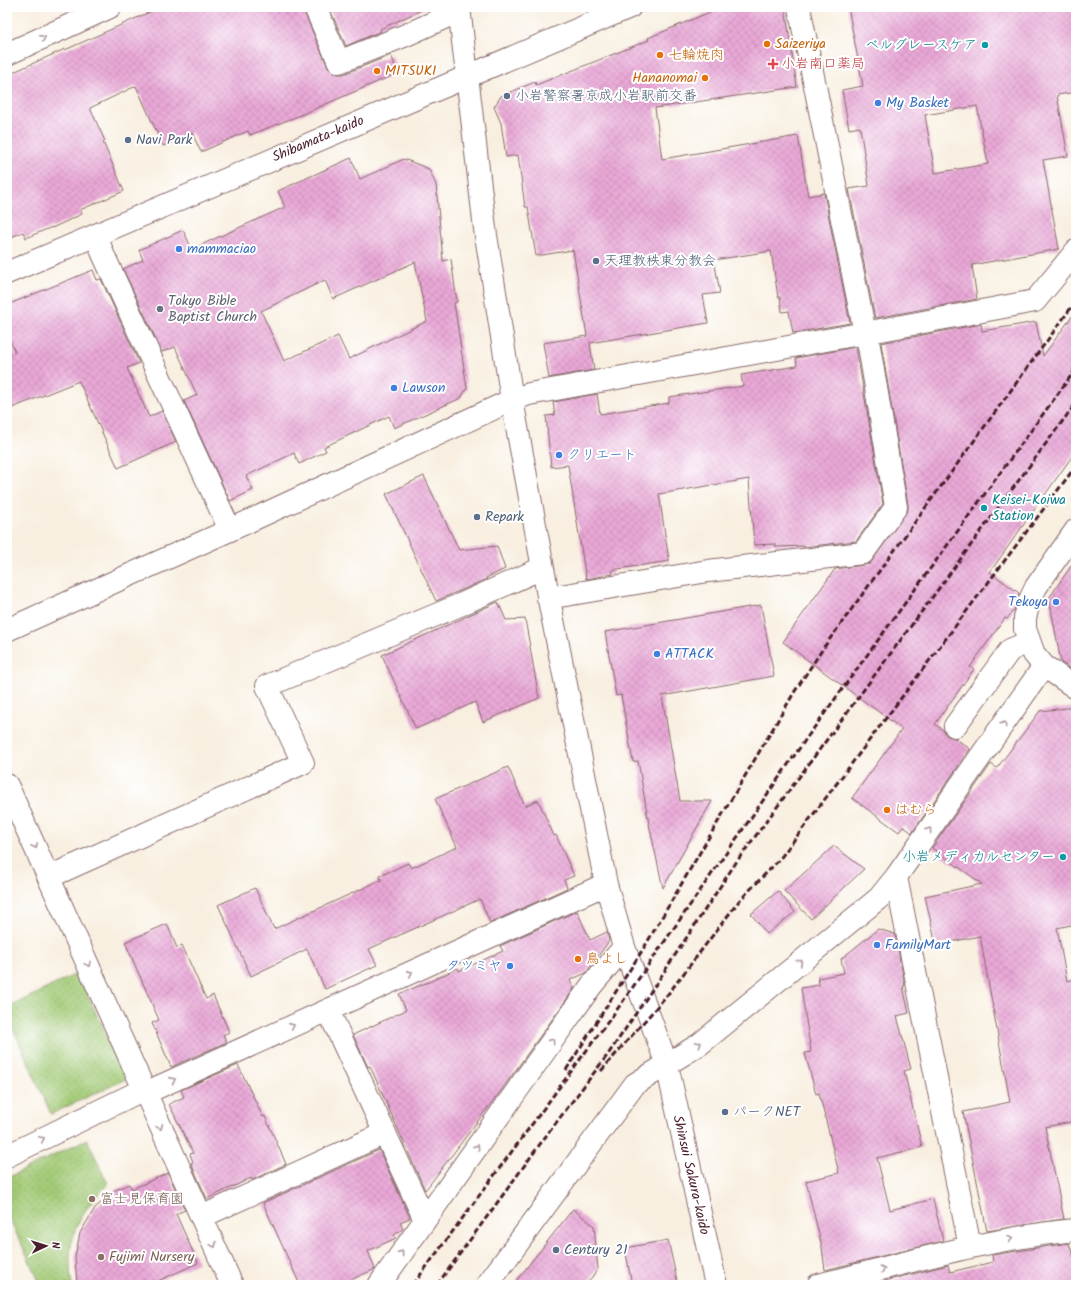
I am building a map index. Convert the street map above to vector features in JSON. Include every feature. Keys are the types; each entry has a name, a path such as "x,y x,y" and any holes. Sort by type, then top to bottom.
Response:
{"street":[{"path":"7,54 110,7"},
{"path":"315,7 339,62 406,35 459,9"},
{"name":"Shibamata-kaido","path":"7,273 630,7"},
{"path":"548,598 708,571 863,553 896,507 869,346 865,333 799,7"},
{"name":"Shinsui Sakura-kaido","path":"459,9 485,229 512,400 548,598 606,884 624,947 666,1065 716,1285"},
{"path":"96,235 103,254 230,530"},
{"path":"7,630 230,530 512,400 529,394 1035,301 1076,251"},
{"path":"1076,530 1036,587 1029,602 1025,618 1025,629 1034,654 1044,666 1076,688"},
{"path":"49,877 302,763 267,686 462,604 542,568"},
{"path":"955,726 1010,650 1029,642"},
{"path":"487,1285 629,1090 635,1084 700,1044 879,898 896,877 1044,666"},
{"path":"7,785 14,818 49,877 232,1285"},
{"path":"896,877 970,1247"},
{"path":"7,1156 132,1095 154,1089 606,884"},
{"path":"379,1285 591,986 624,947"},
{"path":"328,1010 425,1220"},
{"path":"201,1217 385,1133"},
{"path":"818,1285 970,1247 1040,1233 1076,1230"}],"green space":[{"path":"78,973 126,1079 51,1114 7,1015 7,1008"},
{"path":"87,1139 108,1184 88,1207 75,1229 70,1254 72,1285 41,1285 7,1214 7,1178"}],"building":[{"path":"161,7 303,7 328,67 332,72 344,74 391,55 398,73 303,114 250,135 248,131 201,152 192,133 163,146 136,86 90,108 105,141 103,142 124,191 80,210 82,214 52,228 26,238 23,232 7,239 7,75"},
{"path":"329,7 428,7 380,29 381,31 346,46"},
{"path":"722,7 785,7 797,87 655,108 662,159 798,136 808,196 824,193 850,323 793,333 789,311 782,312 780,297 778,297 771,251 714,260 720,293 703,295 708,323 590,343 594,370 549,378 543,343 587,336 573,250 536,256 528,207 525,207 518,155 506,157 501,123 494,107 501,96 535,82 536,85 649,40 648,38"},
{"path":"848,7 1076,7 1076,92 1057,95 1068,156 1043,160 1059,249 972,265 977,299 875,318 849,189 869,186 860,127 849,129 842,90 863,86","holes":["977,106 988,164 935,173 925,115"]},
{"path":"351,158 360,179 404,159 429,169 436,185 443,261 451,259 457,302 454,303 467,388 461,398 394,428 389,416 324,447 326,451 299,464 294,453 246,476 253,490 230,501 184,401 197,395 175,347 162,352 123,269 143,260 139,250 183,230 192,249 285,207 278,191","holes":["415,262 427,321 349,359 338,336 284,361 261,311 325,280 333,299"]},
{"path":"93,270 97,280 101,279 139,363 127,368 149,417 162,411 176,442 118,468 79,381 7,410 7,356 15,352 7,333 7,305"},
{"path":"1076,311 1076,451 990,572 1019,593 1014,610 1007,619 1005,618 970,667 974,669 935,724 943,730 947,736 955,738 970,749 912,833 903,826 899,832 852,798 902,729 783,642 835,569 870,564 908,510 881,343 981,324 982,331 1036,322 1043,356"},
{"path":"856,347 883,504 856,541 803,547 776,547 775,544 754,545 749,479 659,494 669,561 612,570 613,574 586,579 568,465 551,467 546,416 555,415 553,402 597,394 600,414 669,403 669,397 743,386 741,375 797,366 796,358"},
{"path":"424,476 459,550 497,546 505,569 486,578 487,579 436,601 386,494"},
{"path":"1076,559 1076,672 1074,672 1061,662 1049,598"},
{"path":"498,602 506,620 525,619 539,698 483,722 475,702 416,729 382,655"},
{"path":"761,605 774,676 662,696 680,801 712,801 663,888 649,824 638,761 633,762 621,695 616,696 605,632"},
{"path":"1076,707 1076,924 1057,928 1067,981 1076,979 1076,1121 1045,1127 1064,1219 987,1231 963,1112 1010,1102 980,936 936,945 925,896 982,884 932,848 991,764 997,768 1040,711"},
{"path":"508,767 525,806 538,800 554,836 556,835 574,876 564,880 567,888 490,923 480,899 369,949 377,965 325,989 307,949 251,976 218,905 255,888 274,929 381,880 380,876 408,863 411,868 457,847 435,799"},
{"path":"834,846 864,869 811,919 784,891"},
{"path":"778,891 795,912 767,934 751,914"},
{"path":"577,911 590,940 607,932 609,941 586,973 570,980 574,989 502,1089 425,1190 370,1066 368,1067 353,1035 406,1010 399,994 458,968 459,971 503,951 500,946"},
{"path":"167,924 177,948 182,945 206,999 213,995 229,1032 223,1035 227,1042 171,1067 152,1023 159,1020 125,942"},
{"path":"878,929 895,934 909,1013 897,1016 911,1069 904,1071 922,1147 877,1158 890,1210 933,1199 943,1241 825,1270 822,1247 806,1181 839,1173 819,1093 816,1094 805,1053 811,1052 801,988 819,985 818,978 844,973 841,959"},
{"path":"238,1065 263,1117 265,1116 286,1164 252,1180 251,1178 207,1199 191,1163 193,1162 190,1154 193,1153 169,1104 184,1097 181,1090"},
{"path":"379,1150 410,1218 400,1222 403,1229 394,1235 396,1238 368,1251 375,1269 339,1285 300,1285 263,1203"},
{"path":"168,1173 185,1210 176,1214 198,1263 149,1285 77,1285 75,1257 80,1233 95,1208 115,1190 129,1184 132,1189"},
{"path":"573,1209 594,1226 598,1269 586,1285 513,1285"},
{"path":"668,1240 678,1285 632,1285 625,1248"},
{"path":"1069,1243 1076,1266 1076,1285 869,1285 948,1265 950,1272 993,1262 992,1255"}],"railway":[{"path":"566,1070 645,946 795,691 824,647 1076,301"},
{"path":"413,1285 621,1004 808,736 1076,369"},
{"path":"437,1285 609,1053 737,861 1076,403"},
{"path":"601,1071 668,994 739,901 779,860 1076,466"}],"place":[{"name":"Saizeriya","path":"767,44"},
{"name":"ベルグレースケア","path":"985,45"},
{"name":"七輪焼肉","path":"660,55"},
{"name":"小岩南口薬局","path":"773,64"},
{"name":"MITSUKI","path":"377,71"},
{"name":"Hananomai","path":"705,78"},
{"name":"小岩警察署京成小岩駅前交番","path":"507,96"},
{"name":"My Basket","path":"878,103"},
{"name":"Navi Park","path":"128,140"},
{"name":"mammaciao","path":"179,249"},
{"name":"天理教秩東分教会","path":"596,261"},
{"name":"Tokyo Bible Baptist Church","path":"160,309"},
{"name":"Lawson","path":"394,388"},
{"name":"クリエート","path":"559,455"},
{"name":"Keisei-Koiwa Station","path":"984,508"},
{"name":"Repark","path":"477,517"},
{"name":"Tekoya","path":"1056,602"},
{"name":"ATTACK","path":"657,654"},
{"name":"はむら","path":"887,810"},
{"name":"小岩メディカルセンター","path":"1063,857"},
{"name":"FamilyMart","path":"877,945"},
{"name":"鳥よし","path":"578,959"},
{"name":"タツミヤ","path":"510,966"},
{"name":"パークNET","path":"725,1112"},
{"name":"富士見保育園","path":"92,1199"},
{"name":"Century 21","path":"556,1250"},
{"name":"Fujimi Nursery","path":"101,1257"}]}
